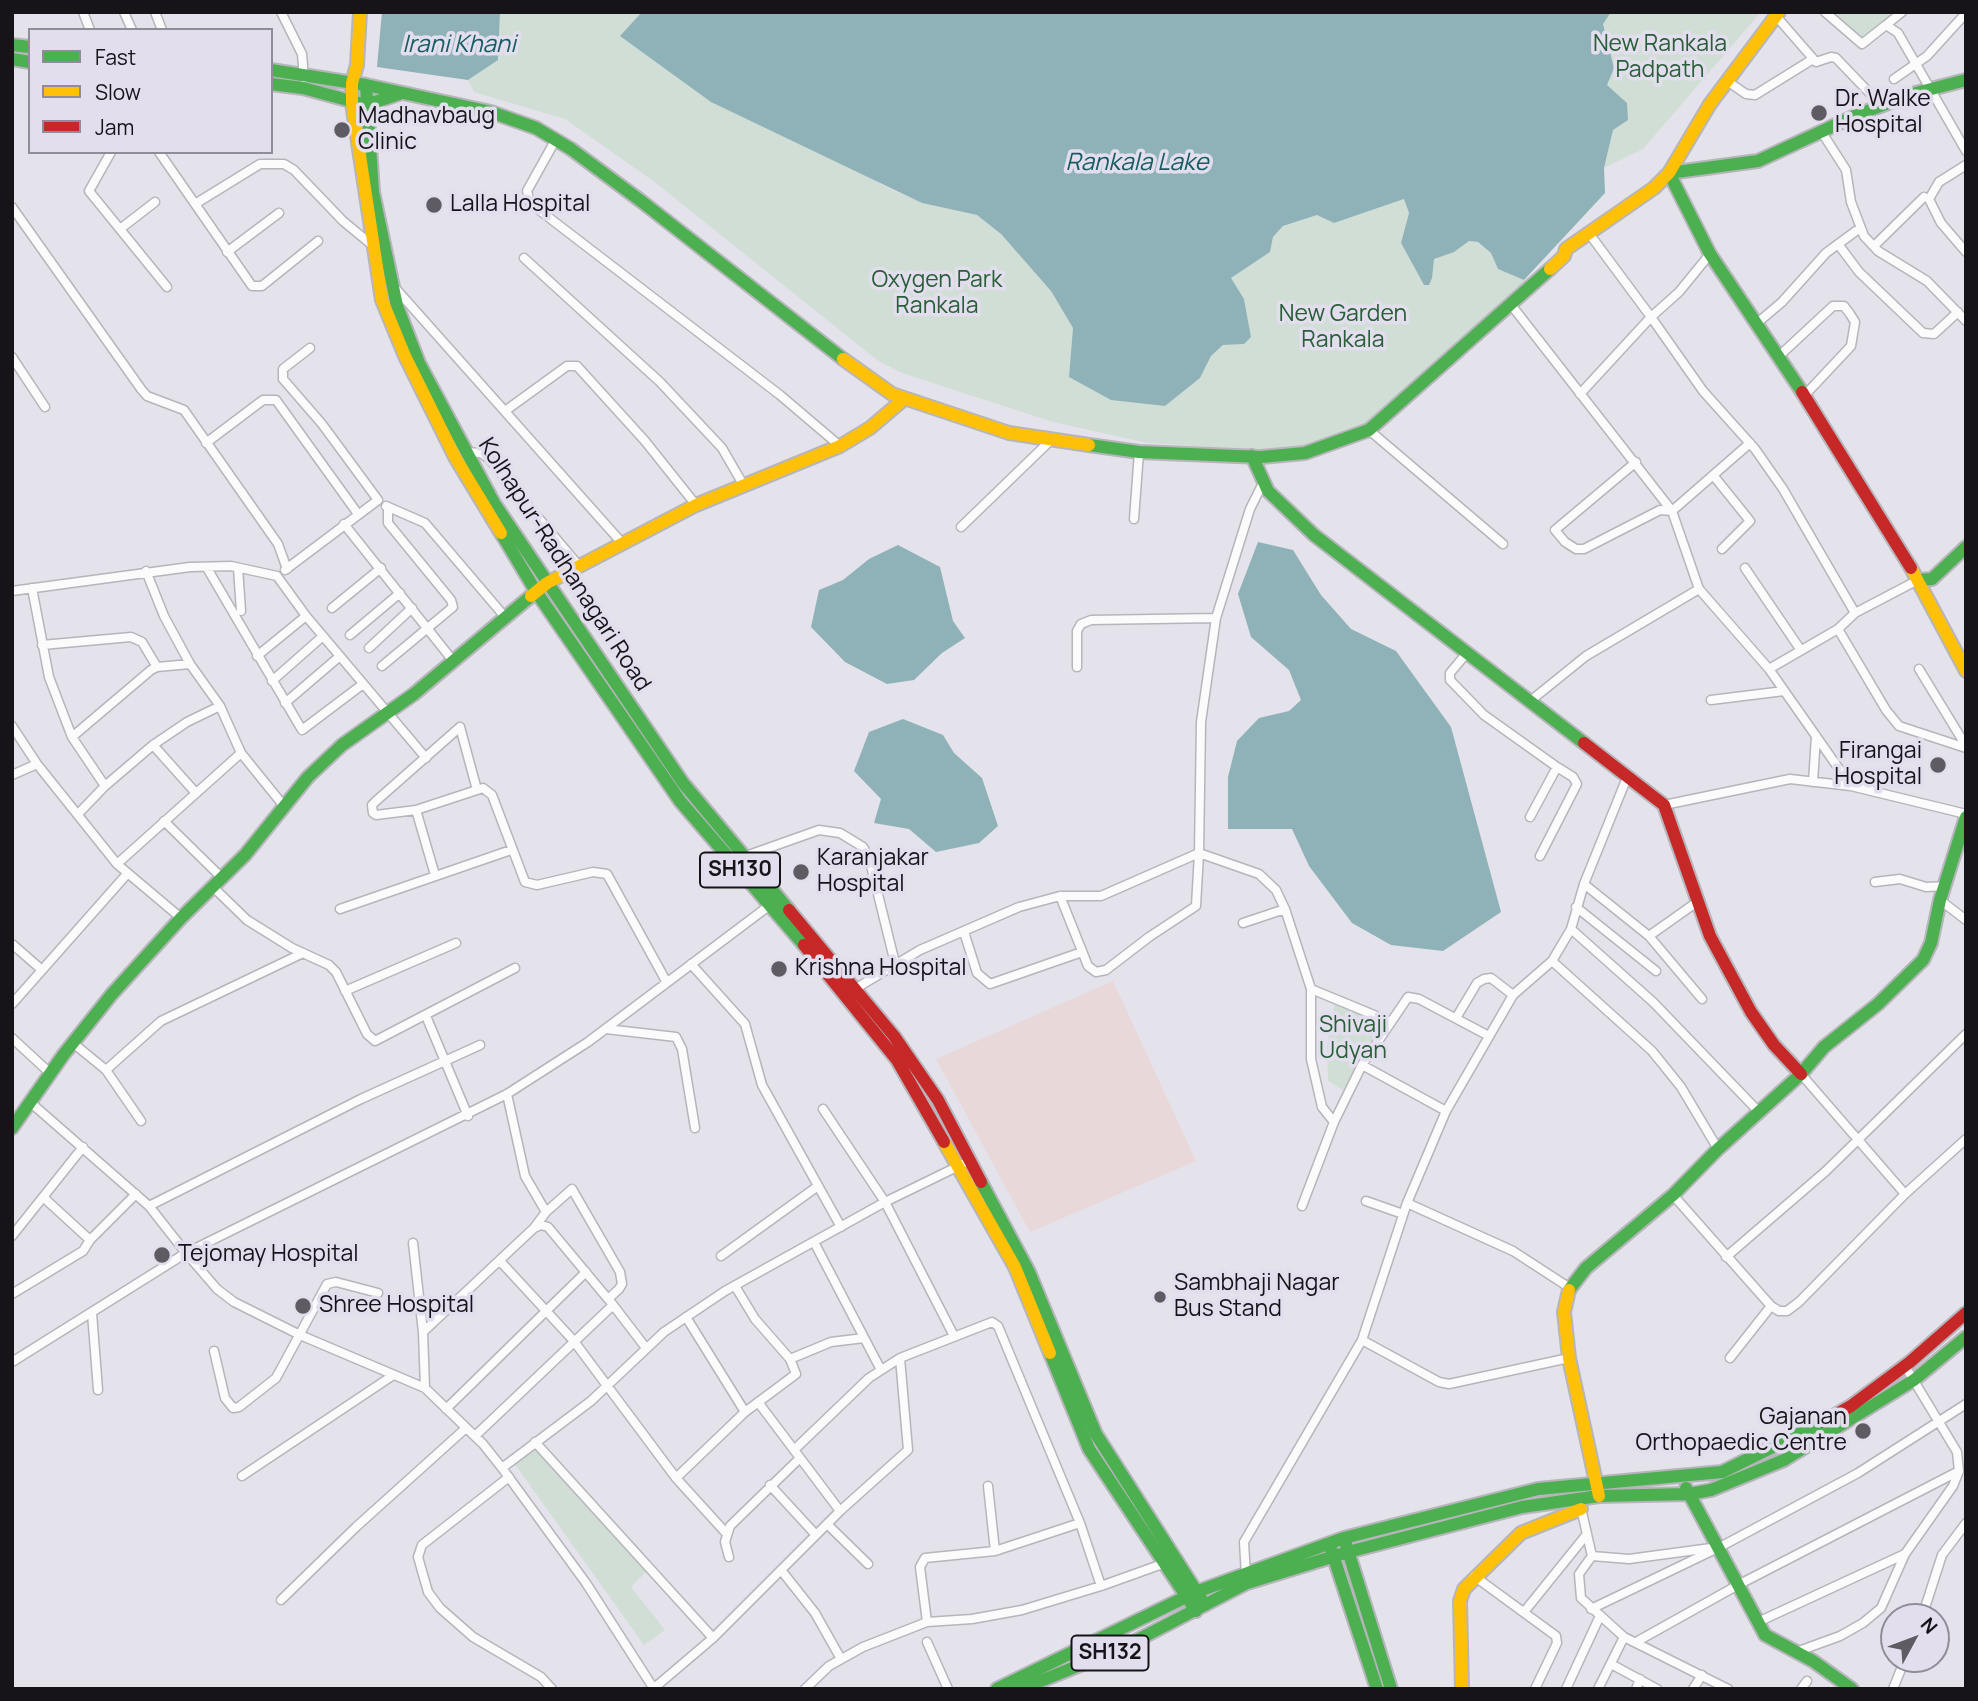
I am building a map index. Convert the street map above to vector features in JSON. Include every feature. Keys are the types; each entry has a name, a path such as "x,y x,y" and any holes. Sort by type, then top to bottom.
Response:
{"main road":[{"path":"352,103 360,12"},
{"path":"273,70 366,85 491,112 536,128 556,139 641,201 881,388 904,399 1009,433 1051,440 1139,452 1252,456 1305,453 1369,430 1512,306 1564,256 1566,249 1654,188 1669,173 1710,104 1778,14"},
{"path":"356,65 366,85"},
{"path":"1669,173 1758,161 1821,131 1912,94 1966,80"},
{"path":"273,84 303,88 366,106 400,94"},
{"name":"Kolhapur-Radhanagari Road","path":"366,85 373,192 391,284 419,363 466,452 494,503 683,783 775,901 839,969 850,992"},
{"name":"SH130","path":"352,103 382,299 405,356 455,457 535,590 680,801 775,901 850,992 897,1059 1020,1279 1089,1449 1200,1608"},
{"path":"1669,173 1710,254 1777,358 1805,395 1918,580 1966,671"},
{"path":"12,1128 73,1043 181,918 245,855 283,806 342,745 389,713 454,662 535,590 696,505 840,446 870,428 904,399"},
{"path":"1252,456 1268,491 1314,535 1664,804 1710,936 1751,1012 1774,1045 1801,1074"},
{"path":"1918,580 1933,579 1966,547"},
{"path":"1598,1490 1569,1358 1564,1312 1570,1288 1586,1268 1672,1195 1718,1149 1760,1114 1824,1047 1878,1004 1923,960 1931,943 1940,900 1966,815"},
{"name":"SH130","path":"850,992 894,1036 937,1100 971,1160 1029,1272 1096,1434 1169,1562"},
{"path":"1462,1689 1460,1601 1464,1589 1474,1576 1521,1533 1581,1504 1598,1490 1721,1472 1776,1449 1851,1406 1905,1366 1966,1313"},
{"path":"997,1689 1191,1595 1331,1549 1343,1538 1538,1489 1689,1494 1742,1479 1784,1460 1914,1380 1966,1337"},
{"path":"1681,1478 1765,1635 1852,1689"},
{"path":"1331,1549 1348,1552 1522,1507 1581,1504"},
{"path":"1343,1538 1391,1689"},
{"path":"1331,1549 1377,1689"},
{"name":"SH132","path":"1021,1689 1122,1647 1200,1608 1246,1578"}],"street":[{"path":"124,12 131,28"},
{"path":"281,12 302,54 303,88"},
{"path":"1825,12 1862,44 1902,12"},
{"path":"1894,79 1927,56 1966,13"},
{"path":"1778,14 1816,62 1830,57 1836,58 1882,106"},
{"path":"1886,25 1898,33 1966,151"},
{"path":"1727,81 1746,94 1755,95 1813,59"},
{"path":"1821,131 1846,170 1860,228 1874,246 1927,281 1966,321"},
{"path":"556,139 527,191 530,203 780,395 840,446"},
{"path":"110,154 89,186 89,191 167,287"},
{"path":"160,154 249,282 258,288 318,241"},
{"path":"195,204 254,167 266,163 284,164 294,170 343,221 372,245"},
{"path":"1966,165 1939,182 1929,199 1941,223 1966,252"},
{"path":"1874,246 1924,197"},
{"path":"120,229 155,202"},
{"path":"12,207 141,389 147,396 184,410 278,544 287,569"},
{"path":"228,252 279,212"},
{"path":"1756,324 1838,244 1860,228"},
{"path":"1588,232 1703,391 1750,443 1783,489 1855,613"},
{"path":"1838,244 1859,272 1923,333 1934,334 1958,312"},
{"path":"1580,394 1651,317 1679,292 1710,254"},
{"path":"524,258 660,382 722,448 744,486"},
{"path":"391,284 622,543"},
{"path":"1512,306 1672,511 1699,589 1769,669 1851,786"},
{"path":"1777,358 1833,306 1844,306 1855,322 1851,346 1805,395"},
{"path":"310,348 283,369 283,379 322,424 378,500 425,523 505,617"},
{"path":"12,357 45,407"},
{"path":"505,411 567,366 577,366 645,441 696,505"},
{"path":"206,443 263,400 276,400 358,514"},
{"path":"1369,430 1503,544"},
{"path":"961,527 1051,440"},
{"path":"1636,462 1555,530 1565,542 1576,549 1584,549 1660,510 1672,511 1750,443"},
{"path":"466,452 475,451 488,458 580,567"},
{"path":"1134,519 1139,452"},
{"path":"1713,475 1750,522 1722,549"},
{"path":"1060,897 1088,966 1096,972 1106,970 1158,930 1190,913 1196,906 1201,722 1216,618 1250,509 1264,481"},
{"path":"277,576 378,500"},
{"path":"382,666 451,610 453,604 388,523 388,507"},
{"path":"344,524 454,662"},
{"path":"207,568 302,730 363,684"},
{"path":"238,568 241,611"},
{"path":"12,591 146,571 238,568 277,576 306,616 426,758"},
{"path":"332,608 381,568"},
{"path":"1745,568 1800,649"},
{"path":"146,571 164,616 190,664 220,706 241,753 283,806"},
{"path":"1769,669 1838,629 1855,613 1918,580"},
{"path":"32,588 48,677 72,737 106,786"},
{"path":"1529,702 1586,656 1699,589"},
{"path":"350,635 400,593"},
{"path":"369,648 412,608"},
{"path":"257,656 306,616"},
{"path":"1077,667 1077,632 1081,625 1091,620 1216,618"},
{"path":"1838,629 1886,710 1899,726 1966,747"},
{"path":"272,681 323,636"},
{"path":"41,645 131,637 142,642 157,667"},
{"path":"1466,654 1450,673 1450,680 1484,715 1558,767 1577,784 1541,856"},
{"path":"285,703 340,656"},
{"path":"72,737 157,667 190,664"},
{"path":"1919,669 1966,747"},
{"path":"279,691 292,695"},
{"path":"1712,701 1784,691"},
{"path":"78,814 153,745 187,722 220,706"},
{"path":"12,726 37,764 117,864 181,918"},
{"path":"477,790 460,727 376,801 372,809 376,815 416,810 477,790 483,788 492,795 521,877 530,885 593,872 607,874 666,981"},
{"path":"1812,782 1816,736"},
{"path":"153,745 195,792"},
{"path":"117,864 241,753"},
{"path":"12,775 37,764"},
{"path":"1530,817 1558,767"},
{"path":"1246,1578 1244,1542 1362,1340 1407,1203 1446,1111 1487,1035 1513,995 1552,961 1570,929 1584,884 1628,775"},
{"path":"1664,804 1790,779 1851,786 1966,815"},
{"path":"416,810 435,875"},
{"path":"164,821 247,920 329,965 367,1034 375,1041 515,968"},
{"path":"743,857 819,830 841,833 863,847 869,858 895,963"},
{"path":"340,909 511,850"},
{"path":"850,992 895,963 1019,907 1060,897 1101,896 1199,853 1259,874 1276,890 1285,909 1311,989 1311,1059 1322,1107 1334,1122"},
{"path":"12,1004 127,874"},
{"path":"1875,883 1900,879 1926,887 1946,886"},
{"path":"1584,884 1649,936 1702,999"},
{"path":"1940,900 1966,920"},
{"path":"12,1363 186,1254 468,1116 507,1094 606,1029 775,901"},
{"path":"1649,936 1697,902"},
{"path":"1576,907 1656,971"},
{"path":"1242,923 1285,909"},
{"path":"1570,929 1653,1002 1760,1114"},
{"path":"964,932 977,973 990,984 1082,952"},
{"path":"345,991 456,943"},
{"path":"12,944 42,970"},
{"path":"106,1070 161,1021 303,953"},
{"path":"1552,961 1651,1051 1681,1087 1718,1149"},
{"path":"691,964 745,1024 762,1085 841,1227"},
{"path":"1457,1018 1484,979 1491,978 1513,995"},
{"path":"1311,989 1391,1022"},
{"path":"1302,1206 1334,1122 1362,1065 1408,997 1419,999 1487,1035"},
{"path":"426,1016 443,1062 468,1116"},
{"path":"606,1029 676,1037 682,1049 695,1128"},
{"path":"1726,1257 1859,1140 1966,1034"},
{"path":"12,1038 51,1074"},
{"path":"73,1043 106,1070 141,1121"},
{"path":"149,1206 480,1045"},
{"path":"1362,1065 1446,1111"},
{"path":"1801,1074 1905,1194"},
{"path":"507,1094 525,1176 546,1212"},
{"path":"30,1102 149,1206 186,1254 226,1296 300,1335 425,1388 475,1436 509,1477 586,1583 654,1689 713,1638 840,1511 908,1450 900,1358"},
{"path":"823,1108 886,1202 954,1336"},
{"path":"1672,1195 1771,1306 1787,1311 1905,1194 1966,1139"},
{"path":"12,1236 83,1147"},
{"path":"502,1468 606,1387 646,1348 686,1317 735,1286 886,1202 971,1160"},
{"path":"721,1256 818,1186"},
{"path":"423,1332 572,1189 622,1278 619,1289 611,1302 475,1436"},
{"path":"12,1294 83,1251 90,1240 136,1194"},
{"path":"43,1197 90,1240"},
{"path":"1366,1201 1403,1214"},
{"path":"1407,1203 1502,1245 1570,1288"},
{"path":"534,1228 541,1225 548,1227 646,1348"},
{"path":"814,1242 881,1370"},
{"path":"413,1243 417,1299 423,1332 425,1388"},
{"path":"500,1261 573,1340 676,1478 726,1533 729,1557"},
{"path":"446,1409 586,1272"},
{"path":"214,1351 225,1398 233,1408 239,1407 276,1378 327,1284 336,1282 378,1293"},
{"path":"676,1478 745,1412 796,1374 796,1368 790,1359 755,1319 735,1286"},
{"path":"1730,1358 1771,1306"},
{"path":"92,1313 98,1390"},
{"path":"686,1317 745,1412"},
{"path":"794,1450 836,1408 881,1370 900,1358 992,1322 998,1326 1080,1524 1101,1586"},
{"path":"790,1359 831,1342 864,1338"},
{"path":"1362,1340 1439,1382 1450,1384 1569,1358"},
{"path":"1796,1652 1840,1636 1876,1614 1887,1600 1905,1554 1953,1486 1959,1471 1957,1452 1905,1366"},
{"path":"242,1476 392,1376"},
{"path":"758,1402 840,1511"},
{"path":"1591,1609 1720,1547 1858,1473 1966,1404"},
{"path":"281,1600 466,1428"},
{"path":"535,1441 713,1638"},
{"path":"726,1533 770,1485 800,1458"},
{"path":"1636,1642 1738,1585 1959,1471"},
{"path":"509,1477 422,1545 418,1557 428,1592 440,1608 473,1637 541,1677 552,1689"},
{"path":"770,1485 816,1535"},
{"path":"988,1486 995,1551"},
{"path":"1581,1504 1592,1556 1579,1574 1581,1598 1599,1618 1624,1637 1728,1689"},
{"path":"1927,1603 1942,1555 1966,1523"},
{"path":"827,1524 868,1564"},
{"path":"927,1622 921,1561 925,1558 995,1551 1080,1524"},
{"path":"1524,1612 1587,1534"},
{"path":"1592,1556 1629,1559 1720,1547"},
{"path":"1758,1622 1905,1554"},
{"path":"804,1689 841,1659 863,1647 927,1622 1022,1611 1169,1562"},
{"path":"781,1570 815,1614 841,1659"},
{"path":"1474,1576 1553,1633 1557,1640 1535,1689"},
{"path":"1566,1689 1599,1618"},
{"path":"1598,1689 1624,1637"},
{"path":"927,1642 948,1689"},
{"path":"1611,1664 1657,1689"},
{"path":"1693,1689 1702,1675"},
{"path":"1636,1689 1640,1679"}],"shaded area":[{"path":"1113,981 1196,1161 1030,1232 936,1059"}],"green space":[{"path":"500,12 642,12 621,36 888,188 922,203 977,215 1001,234 1051,291 1073,328 1069,377 1165,406 1200,378 1211,356 1224,345 1244,344 1251,337 1244,299 1231,278 1270,252 1273,237 1283,226 1317,215 1334,223 1404,199 1409,213 1401,243 1424,285 1434,259 1469,241 1478,242 1491,253 1498,269 1524,280 1531,287 1369,430 1305,453 1148,443 1053,422 902,373 877,360 656,183 565,119 474,92 468,80 498,60"},
{"name":"New Rankala Padpath","path":"1611,12 1761,12 1643,149 1604,168 1613,130 1627,120 1627,103 1607,86 1603,24"},
{"path":"1831,12 1893,12 1867,42"},
{"name":"Shivaji Udyan","path":"1334,1005 1391,1022 1348,1093 1328,1081 1327,1046"},
{"path":"535,1446 647,1571 631,1587 665,1630 644,1645 514,1463"}],"water":[{"name":"Irani Khani","path":"382,12 500,12 498,60 468,80 377,67"},
{"name":"Rankala Lake","path":"642,12 1611,12 1603,24 1614,68 1607,85 1627,103 1628,120 1613,130 1604,168 1605,193 1524,280 1498,269 1491,253 1478,242 1469,241 1454,252 1434,259 1432,278 1429,285 1424,285 1401,243 1409,213 1404,199 1334,223 1317,215 1283,226 1273,237 1270,252 1231,278 1244,299 1251,337 1244,344 1223,345 1211,356 1200,378 1165,406 1111,400 1069,377 1073,328 1051,291 1001,234 977,215 922,203 711,102 620,36"},
{"path":"1258,542 1293,550 1321,595 1351,629 1396,651 1451,727 1501,912 1443,951 1391,945 1352,923 1309,866 1292,829 1228,829 1228,777 1237,741 1259,718 1289,711 1301,700 1289,670 1251,637 1238,594"},
{"path":"898,545 940,567 953,621 965,638 942,653 914,680 887,684 845,662 811,627 819,590 843,580 869,559"},
{"path":"903,719 943,735 954,753 982,778 998,826 979,843 936,852 909,829 874,823 881,799 854,771 869,732"}],"traffic: fast":[{"path":"12,45 28,47"},
{"path":"12,59 28,62"},
{"path":"273,70 366,85 491,112 536,128 571,149 641,201 843,359"},
{"path":"1802,392 1710,254 1669,173 1758,161 1857,115 1912,94 1966,80"},
{"path":"273,84 303,88 366,105 399,94"},
{"path":"366,85 373,192 397,306 419,363 494,503 683,783 789,910"},
{"path":"1089,445 1139,452 1261,457 1305,453 1369,430 1550,269"},
{"path":"1252,456 1268,491 1314,535 1584,743"},
{"path":"501,533 535,590 680,801 804,945"},
{"path":"1918,580 1932,579 1966,547"},
{"path":"12,1128 64,1054 112,994 181,918 245,855 308,777 342,745 414,694 531,596"},
{"path":"1569,1290 1586,1268 1673,1195 1718,1149 1801,1074 1824,1047 1878,1004 1923,960 1931,943 1940,900 1966,817"},
{"path":"981,1182 1029,1272 1096,1434 1205,1605"},
{"path":"1348,1552 1522,1507 1599,1496 1689,1494 1711,1490 1784,1460 1914,1380 1966,1337"},
{"path":"1050,1353 1089,1449 1196,1611"},
{"path":"1344,1538 1538,1489 1722,1472 1823,1422"},
{"path":"1686,1488 1765,1635 1813,1661 1852,1689"},
{"path":"997,1689 1196,1592 1344,1538 1391,1689"},
{"path":"1331,1549 1377,1689"},
{"path":"1021,1689 1122,1648 1247,1583 1348,1552"}],"traffic: slow":[{"path":"352,83 357,65 360,12"},
{"path":"1550,269 1564,256 1566,249 1654,188 1669,173 1710,104 1779,12"},
{"path":"352,83 352,103 382,300 405,356 455,457 501,533"},
{"path":"843,359 892,394 1009,433 1089,445"},
{"path":"531,596 547,583 696,505 840,446 870,428 904,399"},
{"path":"1911,568 1966,671"},
{"path":"944,1142 1015,1267 1050,1353"},
{"path":"1569,1290 1564,1312 1569,1358 1599,1496"},
{"path":"1462,1689 1460,1601 1464,1589 1521,1533 1581,1509"}],"traffic: jam":[{"path":"1802,392 1911,568"},
{"path":"1584,743 1664,805 1710,936 1751,1012 1774,1045 1801,1074"},
{"path":"789,910 894,1036 938,1100 981,1182"},
{"path":"804,945 897,1060 944,1142"},
{"path":"1823,1422 1851,1406 1910,1362 1966,1313"}],"place":[{"name":"Dr. Walke Hospital","path":"1819,113"},
{"name":"Madhavbaug Clinic","path":"342,130"},
{"name":"Lalla Hospital","path":"434,205"},
{"name":"Firangai Hospital","path":"1938,765"},
{"name":"Karanjakar Hospital","path":"801,872"},
{"name":"Krishna Hospital","path":"779,969"},
{"name":"Tejomay Hospital","path":"162,1255"},
{"name":"Sambhaji Nagar Bus Stand","path":"1160,1297"},
{"name":"Shree Hospital","path":"303,1306"},
{"name":"Gajanan Orthopaedic Centre","path":"1863,1431"}],"park label":[{"name":"Oxygen Park Rankala","path":"937,294"},
{"name":"New Garden Rankala","path":"1343,328"}]}
